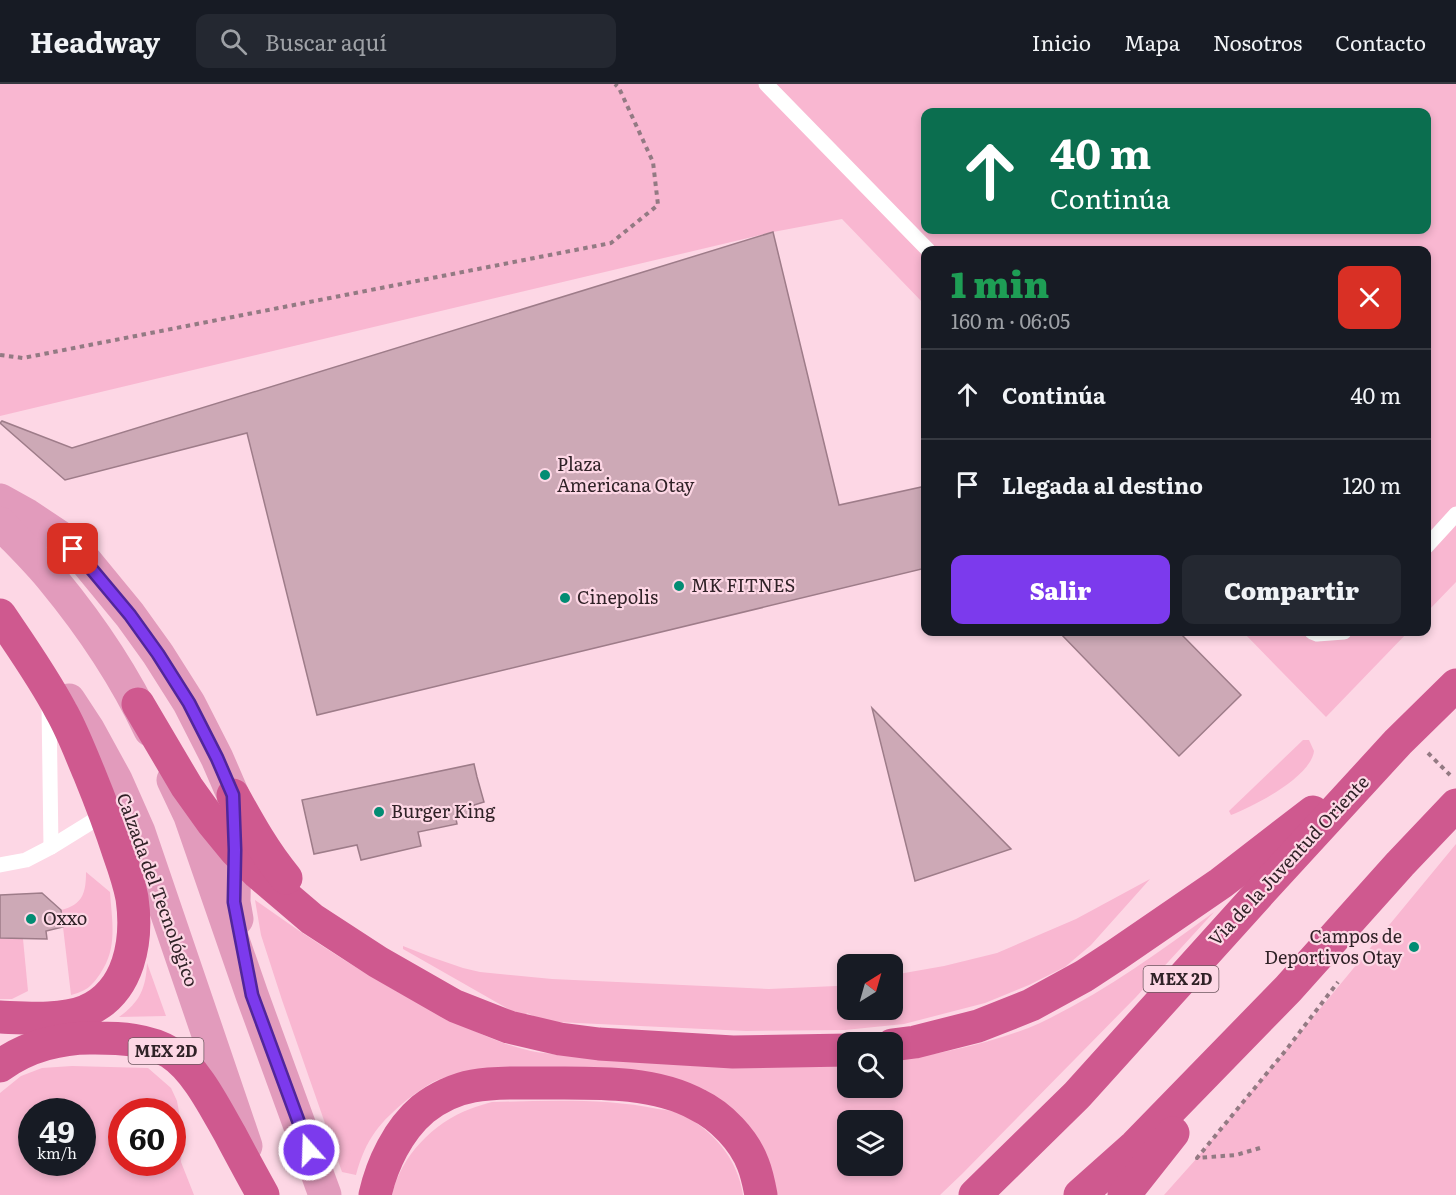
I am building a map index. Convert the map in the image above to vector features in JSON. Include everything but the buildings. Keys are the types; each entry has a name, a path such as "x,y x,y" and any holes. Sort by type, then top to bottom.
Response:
{"highway":[{"path":"0,615 48,687 63,714 106,813 131,896 134,920 128,965 110,996 85,1011 68,1016 0,1017"},
{"name":"Via de la Juventud Oriente","path":"975,1195 1077,1095 1384,758 1456,685"},
{"path":"138,704 187,787 235,850 258,873 312,919 378,962 455,1006 508,1027 560,1040 733,1052 837,1050"},
{"path":"903,1044 978,1026 1031,1005 1084,976 1221,883 1384,758"},
{"path":"233,795 274,864 304,901 378,962"},
{"path":"1080,1195 1135,1146 1288,988 1456,805"},
{"path":"1124,1195 1288,988"},
{"name":"MEX 2D","path":"0,1066 12,1057 47,1043 81,1037 119,1038 149,1043 171,1054 190,1071 209,1096 263,1195"},
{"path":"375,1195 379,1176 388,1157 411,1121 424,1108 471,1086 505,1083 616,1085 664,1091 689,1100 716,1116 744,1146 753,1162 761,1195"}],"main road":[{"path":"0,500 63,539 84,560 130,615 189,703 233,795 234,902 252,995"},
{"path":"0,523 52,579 83,619 138,704 189,816 325,1195"},
{"name":"Calzada del Tecnológico","path":"0,610 53,675 82,720 116,780 135,822 159,886 263,1195"}],"lane":[{"path":"766,84 924,246"},
{"path":"1431,542 1456,514"},
{"path":"48,687 51,847"},
{"path":"0,865 26,860 106,813"}],"path":[{"path":"0,355 23,358 611,243 658,205 653,162 619,88 615,84"},
{"path":"1260,1148 1236,1155 1197,1158 1286,1050 1343,976"}],"shaded area":[{"path":"0,84 1456,84 1456,582 1431,608 1431,246 921,246 921,301 842,219 773,232 0,416"},
{"path":"1247,636 1404,636 1326,717"},
{"path":"1303,740 1309,740 1314,751 1311,761 1303,771 1267,798 1231,815 1229,811"},
{"name":"Campos de Deportivos Otay","path":"1456,844 1456,1195 1164,1195 1197,1158"},
{"path":"86,872 110,892 112,945 106,964 97,978 88,988 71,995 61,910 74,905 82,897"},
{"path":"1150,879 1091,945 1065,967 1029,985 985,1003 904,1024 845,1030 746,1031 556,1022 542,1020 527,1013 524,1018 403,949 403,946 480,972 552,979 769,989 837,986 837,1020 903,1020 903,973 997,953 1076,919"},
{"path":"255,900 299,931 391,988 460,1024 507,1044 558,1055 837,1064 837,1098 903,1098 903,1059 968,1047 1040,1023 1108,986 1214,912 1136,997 940,1195 775,1195 736,1113 468,1073 436,1081 408,1099 389,1115 375,1132 364,1151 356,1175 342,1172 261,935"},
{"path":"0,937 23,939 28,991 12,999 0,999"},
{"path":"147,963 166,1016 119,1017 137,1000 145,980"},
{"path":"72,1066 148,1068 171,1088 176,1098 108,1098 108,1176 186,1175 194,1195 0,1195 0,1093 21,1076 42,1068"},
{"path":"492,1102 617,1103 678,1113 703,1128 722,1147 736,1169 743,1195 392,1195 396,1181 411,1154 431,1132 456,1115"}],"place":[{"name":"Plaza Americana Otay","path":"545,475"},
{"name":"MK FITNES","path":"679,586"},
{"name":"Cinepolis","path":"565,598"},
{"name":"Burger King","path":"379,812"},
{"name":"Oxxo","path":"31,919"},
{"name":"Campos de Deportivos Otay","path":"1414,947"}],"route":[{"path":"73,549 130,615 158,654 189,703 233,795 234,902 252,995 309,1150"}]}
